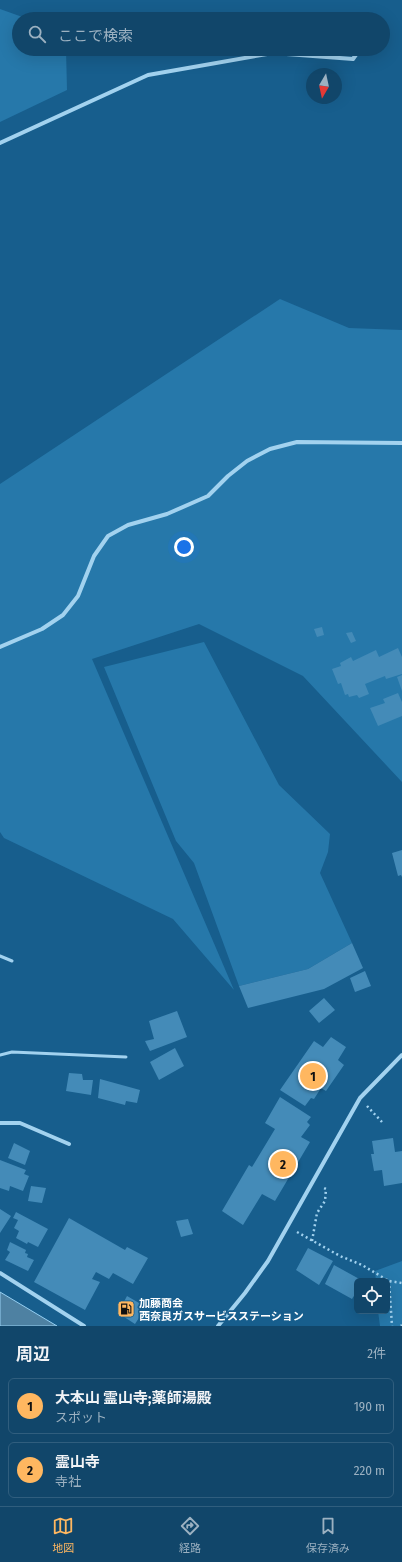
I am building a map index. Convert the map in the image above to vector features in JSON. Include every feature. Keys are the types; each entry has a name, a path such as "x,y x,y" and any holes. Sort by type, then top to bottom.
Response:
{"street":[{"path":"0,143 148,75 256,56"},
{"path":"313,56 353,59 355,56"},
{"path":"0,647 42,629 63,615 78,596 94,556 108,536 128,525 167,514 208,496 228,476 252,458 270,450 297,442 402,443"},
{"path":"218,1326 245,1293 268,1261 314,1182 360,1098 402,1055"},
{"path":"0,1123 20,1123 69,1144"},
{"path":"0,1273 84,1326"}],"lane":[{"path":"0,956 12,961"},
{"path":"0,1055 12,1052 126,1057"}],"path":[{"path":"360,1098 382,1122"},
{"path":"312,1241 317,1213 326,1201 326,1189 314,1182"},
{"path":"288,1227 340,1256 362,1264 384,1278"},
{"path":"390,1281 402,1283"},
{"path":"390,1296 392,1326"}],"shaded area":[{"path":"0,9 12,13 12,56 66,56 67,90 0,122"},
{"path":"280,299 349,328 402,330 402,782 303,676 199,624 92,659 234,990 173,919 4,838 0,832 0,484"},
{"path":"204,642 279,785 330,834 328,852 320,873 352,943 308,969 239,986 194,863 176,841 104,667"},
{"path":"402,1261 402,1326 380,1326 378,1314 390,1314 390,1278 376,1278 375,1271"},
{"path":"0,1292 57,1326 0,1326"}],"building":[{"path":"322,627 324,635 317,637 314,629"},
{"path":"352,632 356,641 351,643 346,633"},
{"path":"398,648 402,657 402,674 386,679 385,676 365,684 369,694 359,698 357,695 349,697 348,694 345,695 341,683 338,684 332,669 341,666 340,663 351,657 353,661 376,650 379,657"},
{"path":"402,675 402,691 397,677"},
{"path":"398,693 402,702 402,716 378,726 370,708 385,703 383,699"},
{"path":"402,850 402,877 401,875 398,876 392,853"},
{"path":"352,943 363,968 324,989 248,1008 239,986 308,969"},
{"path":"365,971 371,986 355,992 350,978"},
{"path":"324,998 335,1010 319,1023 309,1011"},
{"path":"177,1011 187,1037 150,1051 145,1041 154,1039 149,1021"},
{"path":"331,1037 346,1047 338,1060 344,1065 326,1091 321,1088 314,1099 311,1098 305,1106 280,1090 314,1041 323,1047"},
{"path":"175,1048 184,1066 159,1080 150,1062"},
{"path":"69,1073 82,1074 83,1080 93,1080 91,1095 66,1091"},
{"path":"100,1079 140,1090 137,1103 126,1101 125,1105 98,1098"},
{"path":"280,1097 311,1117 307,1122 310,1125 301,1137 310,1142 275,1201 262,1194 243,1225 222,1211 249,1165 252,1167 275,1129 265,1123"},
{"path":"393,1138 395,1152 402,1151 402,1183 384,1186 382,1170 374,1171 371,1154 374,1154 372,1141"},
{"path":"14,1143 30,1151 25,1165 8,1158"},
{"path":"0,1160 26,1170 24,1174 29,1176 23,1191 10,1186 9,1191 0,1188"},
{"path":"31,1186 46,1188 42,1203 28,1201"},
{"path":"0,1209 11,1216 0,1233"},
{"path":"16,1212 48,1229 38,1247 28,1242 27,1244 16,1238 19,1231 14,1228 18,1220 13,1218"},
{"path":"69,1218 125,1250 127,1247 148,1258 133,1284 113,1273 109,1279 96,1272 92,1279 100,1282 85,1310 34,1282"},
{"path":"188,1219 193,1234 181,1237 176,1221"},
{"path":"10,1242 26,1250 25,1253 28,1254 27,1257 34,1260 28,1271 5,1260 10,1252 7,1250"},
{"path":"308,1248 333,1261 319,1285 296,1270"},
{"path":"334,1265 358,1278 354,1278 354,1296 352,1299 325,1284"},
{"path":"127,1296 146,1307 135,1324 118,1313"}],"place":[{"name":"大本山 霊山寺;薬師湯殿","path":"313,1076"},
{"name":"霊山寺","path":"283,1164"},
{"name":"加藤商会 西奈良ガスサービスステーション","path":"126,1309"}]}
